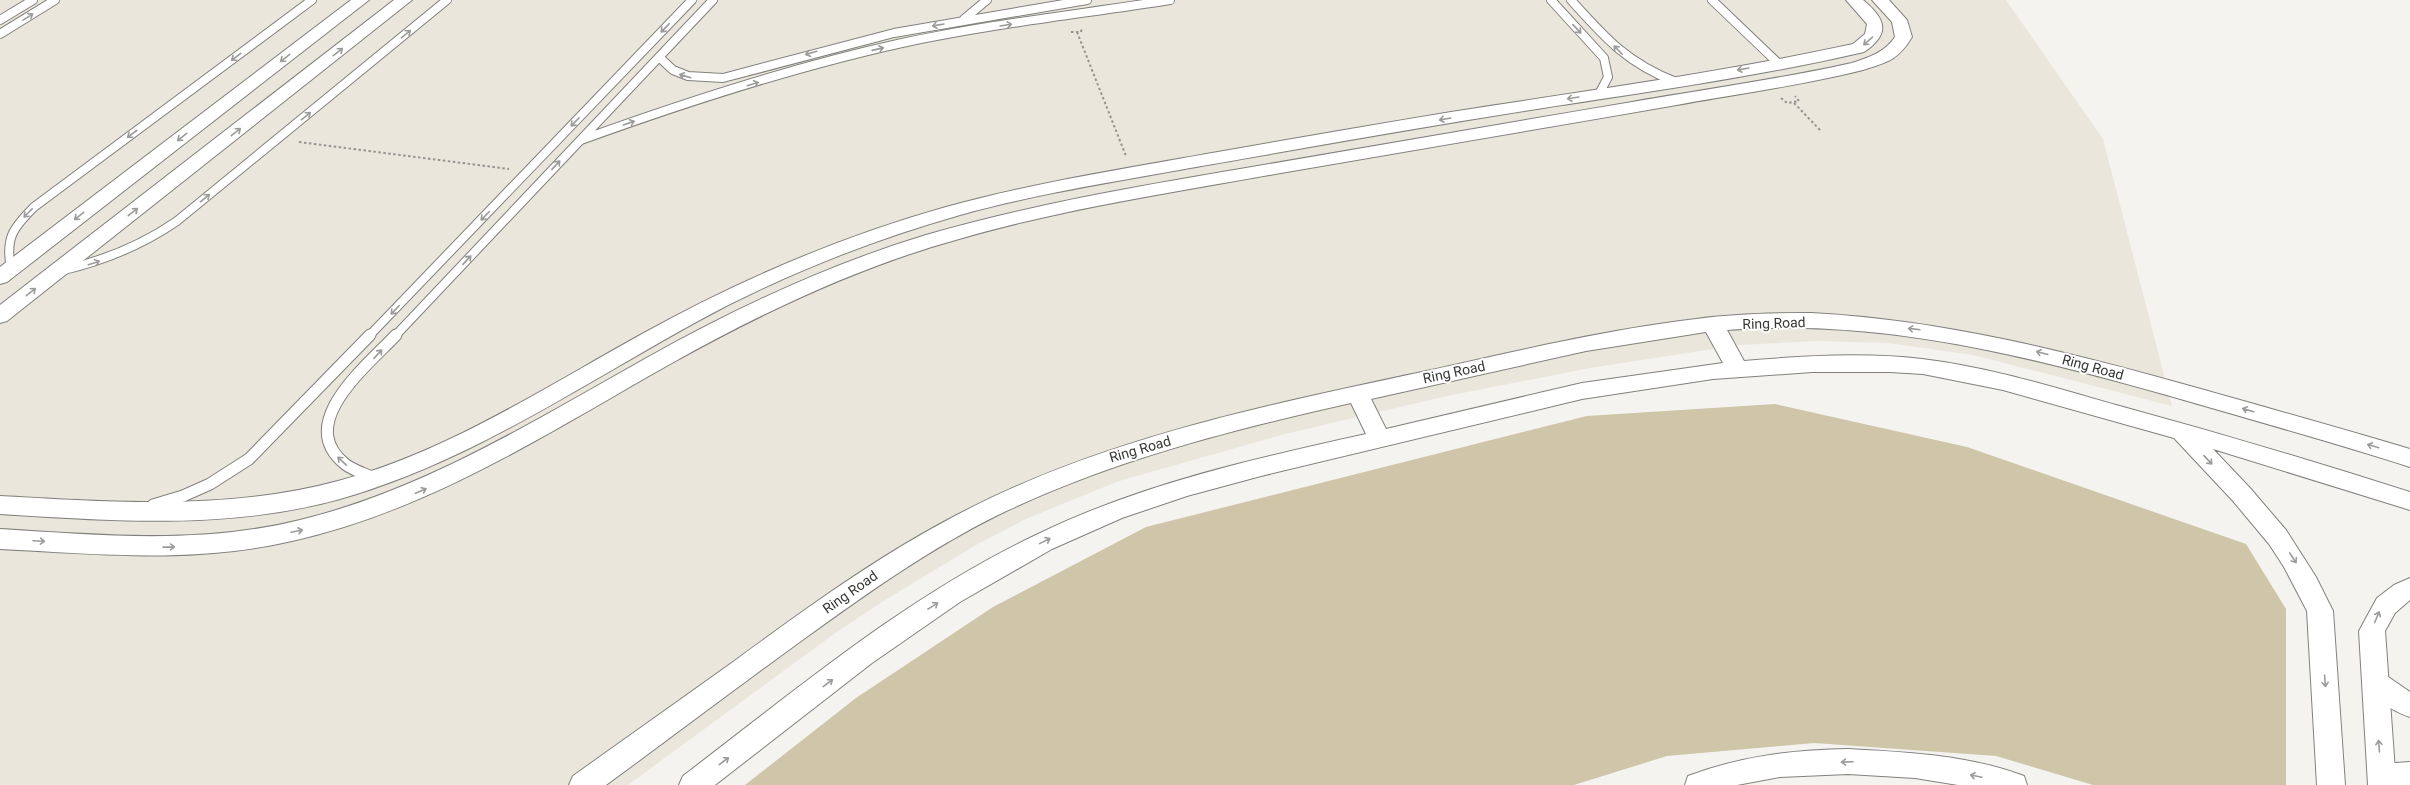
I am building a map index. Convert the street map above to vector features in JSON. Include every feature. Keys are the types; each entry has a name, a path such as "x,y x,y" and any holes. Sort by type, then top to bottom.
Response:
{"street":[{"path":"5,273 361,0"},
{"path":"0,316 404,0"},
{"path":"0,505 126,512 212,511 252,508 294,501 376,479 444,452 525,411 696,314 798,266 846,247 957,210 1024,194 1132,173 1472,114 1676,82 1843,52 1858,48 1869,42 1875,34 1876,25 1871,16 1854,0"},
{"path":"0,539 146,547 222,544 269,536 343,519 421,491 458,474 711,333 766,305 821,280 928,241 1034,213 1129,194 1485,131 1794,79 1871,64 1887,57 1898,48 1903,37 1902,26 1895,14 1880,0"},
{"path":"1778,63 1794,79"},
{"path":"1472,114 1485,131"},
{"name":"Ring Road","path":"583,785 875,575 931,540 987,510 1042,484 1098,462 1206,431 1357,394 1606,340 1713,325 1785,320 1862,323 1940,332 2022,348 2092,366 2410,458"},
{"path":"1713,325 1737,368"},
{"path":"693,785 921,614 982,575 1043,542 1106,514 1168,492 1231,474 1582,391 1663,377 1737,368 1803,364 1868,364 1932,367 2003,381 2182,431 2410,501"},
{"path":"1357,394 1380,439"},
{"path":"525,411 539,428"},
{"path":"2182,431 2277,534 2295,559 2318,604 2320,611 2331,785"},
{"path":"2410,588 2395,596 2380,611 2372,631 2382,781 2410,774"},
{"path":"2375,682 2410,706"},
{"path":"1698,785 1747,770 1801,764 1858,762 1916,766 1976,775 2014,785"}],"lane":[{"path":"0,20 33,0"},
{"path":"0,34 56,0"},
{"path":"5,273 10,236 19,222 34,207 312,0"},
{"path":"56,272 96,263 123,253 153,238 177,221 447,0"},
{"path":"126,512 174,500 209,486 240,468 284,426 692,0"},
{"path":"376,479 346,465 330,449 326,428 332,406 350,385 713,0"},
{"path":"963,20 988,0"},
{"path":"1054,0 1065,3"},
{"path":"659,57 668,67 684,76 706,79 723,78 859,41 963,20 1087,0"},
{"path":"579,141 639,119 794,71 872,50 936,36 1170,0"},
{"path":"1551,0 1604,58 1608,68 1609,77 1606,86 1599,94"},
{"path":"1571,0 1621,54 1645,70 1676,82"},
{"path":"1712,0 1778,63"}],"path":[{"path":"1077,32 1132,173"},
{"path":"1794,103 1820,130"},
{"path":"277,140 528,171"}],"shaded area":[{"path":"0,0 2006,0 2103,139 2172,406 1973,355 1888,343 1817,341 1739,345 1590,368 1447,396 1285,434 1119,481 1028,518 976,545 882,602 834,634 628,785 0,785"},
{"path":"1775,404 1967,447 2246,544 2286,609 2286,785 2093,785 1996,756 1814,743 1667,756 1574,785 745,785 856,698 993,607 1146,527 1587,416"}]}
